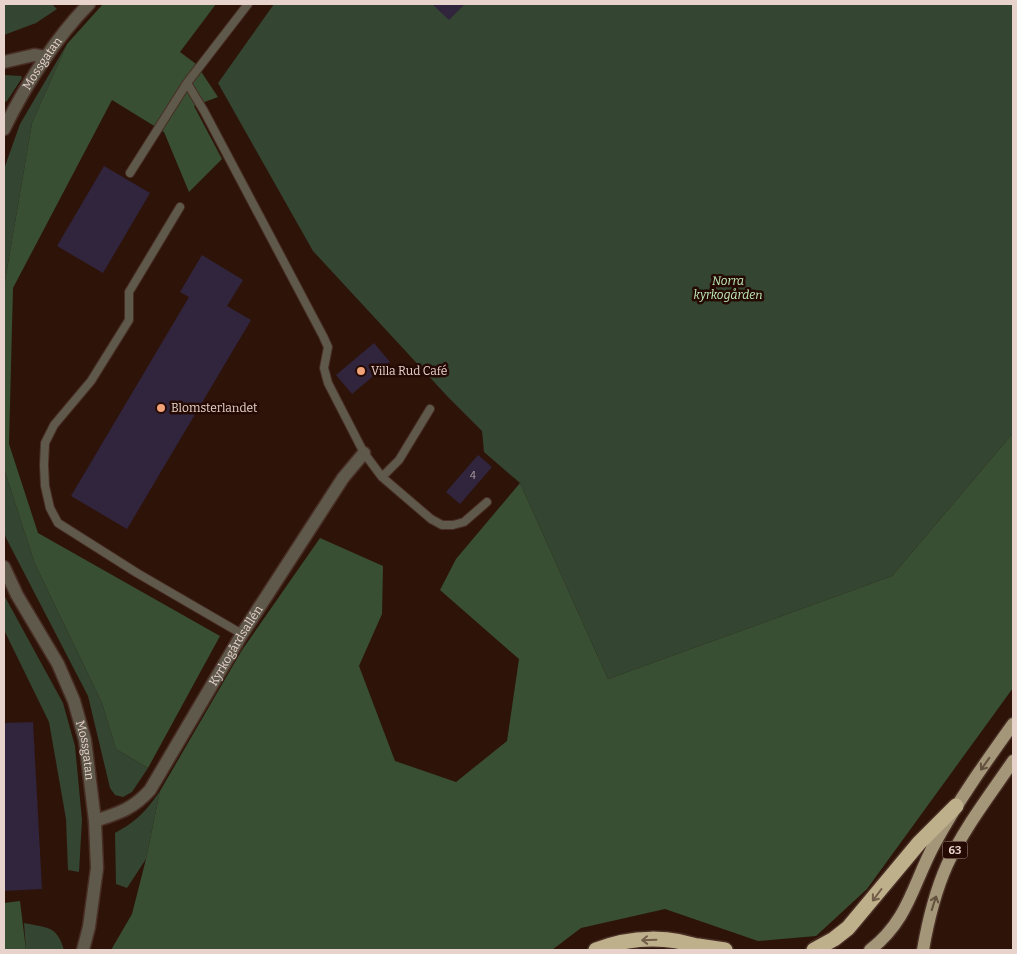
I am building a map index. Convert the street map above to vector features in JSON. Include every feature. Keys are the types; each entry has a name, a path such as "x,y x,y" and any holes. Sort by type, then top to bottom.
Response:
{"highway":[{"path":"814,950 834,939 848,928 919,843 956,806"},
{"path":"596,950 625,941 654,939 680,941 702,948 725,950"}],"main road":[{"name":"63","path":"870,950 881,942 900,919 934,844 956,806 1013,724"},
{"name":"63","path":"923,950 929,916 947,866 965,831 1013,762"}],"street":[{"name":"Mossgatan","path":"4,129 46,57 78,14 89,4"},
{"path":"4,62 34,55 46,57"},
{"name":"Kyrkogårdsallén","path":"95,821 127,810 150,790 242,634 343,478 364,453"},
{"name":"Mossgatan","path":"4,567 17,595 58,664 74,701 85,740 95,821 97,868 89,927 82,950"}],"lane":[{"path":"130,173 187,83 248,4"},
{"path":"187,83 204,111 323,336 328,348 324,368 328,383 364,453 382,477 431,519 442,525 464,522 487,502"},
{"path":"180,207 129,292 129,320 91,381 54,425 45,443 45,486 50,508 58,523 74,536 242,634"},
{"path":"382,477 399,460 430,409"}],"green space":[{"path":"4,4 52,4 57,9 36,23 4,35"},
{"path":"103,4 216,4 180,52 196,64 218,97 194,106 222,159 189,192 164,132 112,100 13,288 9,444 38,533 220,636 148,768 116,749 102,703 35,564 4,469 4,287 32,123 67,44"},
{"name":"Norra kyrkogården","path":"274,4 1013,4 1013,433 892,576 608,679 520,483 484,452 482,431 448,397 313,251 218,83"},
{"path":"67,44 32,123 4,287 4,169 20,124"},
{"path":"4,75 21,76 22,78 7,101 4,102"},
{"path":"1013,433 1013,688 867,889 816,936 758,941 665,909 581,928 552,950 111,950 132,914 160,791 242,650 320,538 383,566 382,614 359,666 395,761 456,782 507,741 519,659 440,590 456,559 520,483 608,679 892,576"},
{"path":"4,469 35,564 102,703 116,749 148,768 132,792 123,797 115,795 110,788 88,696 6,538 4,531"},
{"path":"4,595 63,703 75,746 82,820 79,872 68,870 66,819 49,722 4,630"},
{"path":"160,791 146,859 127,888 116,884 115,833 140,815"},
{"path":"20,901 26,950 4,950 4,903"},
{"path":"24,923 50,929 58,936 64,950 26,950"}],"building":[{"path":"432,4 465,4 449,20"},
{"path":"104,166 150,193 103,273 57,246"},
{"name":"Blomsterlandet","path":"202,255 243,280 227,306 251,320 127,529 71,496 189,297 180,292"},
{"path":"374,343 390,362 352,394 336,375"},
{"path":"478,455 492,467 460,504 446,492"},
{"path":"33,722 42,889 4,891 4,723"}],"place":[{"name":"Villa Rud Café","path":"361,371"},
{"name":"Blomsterlandet","path":"161,408"}]}
